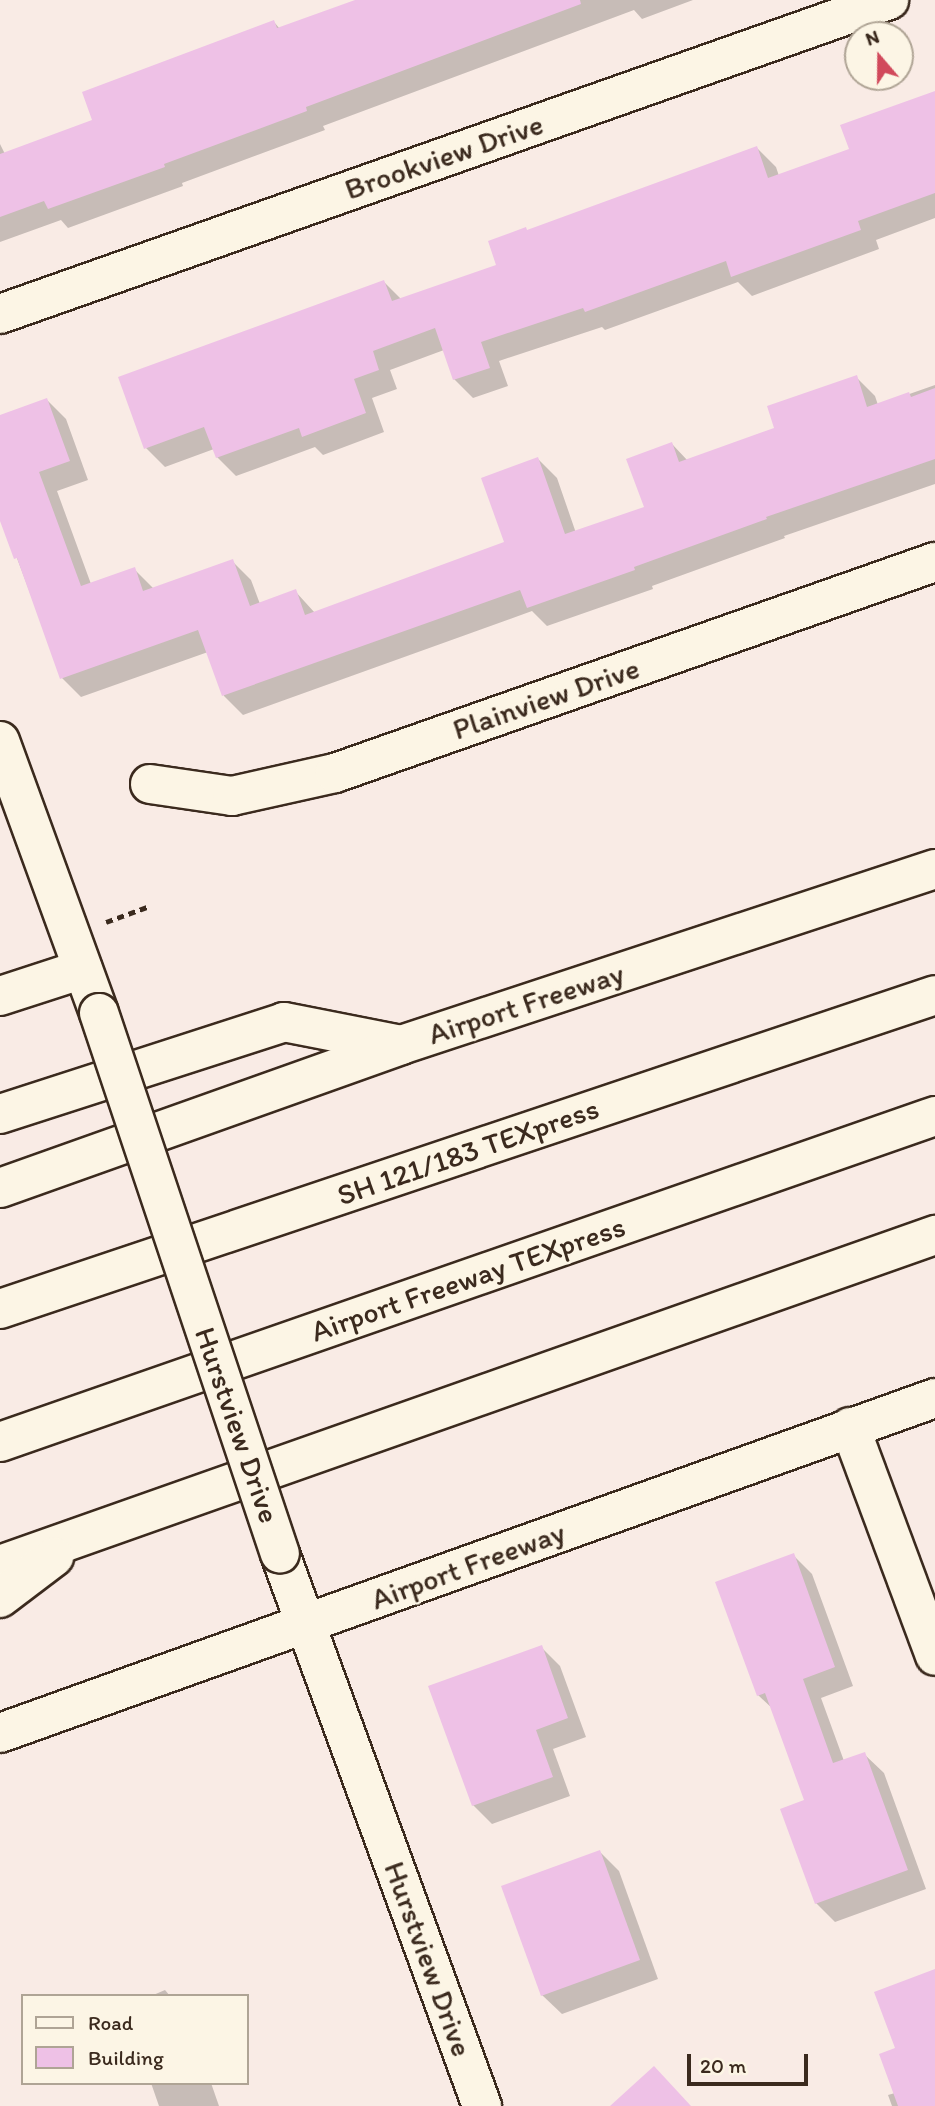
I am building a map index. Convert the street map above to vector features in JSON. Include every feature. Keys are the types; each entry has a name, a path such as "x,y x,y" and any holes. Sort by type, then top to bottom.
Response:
{"main road":[{"name":"Brookview Drive","path":"0,314 889,0"},
{"name":"Plainview Drive","path":"150,784 232,796 335,773 935,562"},
{"name":"Hurstview Drive","path":"0,741 99,1013 280,1554 482,2106"},
{"name":"Airport Freeway","path":"0,1188 401,1045 935,869"},
{"path":"0,996 83,969"},
{"name":"SH 121/183 TEXpress","path":"0,1309 935,995"},
{"path":"0,1114 284,1022 401,1045"},
{"name":"Airport Freeway TEXpress","path":"0,1442 935,1116"},
{"path":"0,1565 935,1235"},
{"name":"Airport Freeway","path":"0,1733 935,1398"},
{"path":"850,1427 935,1656"},
{"path":"0,1598 77,1539"}],"building":[{"path":"355,0 580,0 581,4 306,107 307,111 164,164 165,167 48,209 44,201 0,217 0,154 92,120 82,92 274,20 277,28"},
{"path":"935,91 935,193 858,221 861,230 731,277 726,261 585,312 583,308 481,342 490,368 453,380 435,328 373,351 379,370 354,379 366,413 302,437 299,428 216,458 204,427 144,449 118,377 384,280 392,301 496,265 488,241 526,227 527,230 757,146 768,178 849,149 840,125"},
{"path":"857,375 867,407 909,392 911,397 935,388 935,459 766,517 767,519 634,567 635,570 527,608 520,590 222,696 198,630 60,679 17,558 14,559 0,521 0,415 47,398 70,461 39,472 81,586 135,567 143,591 233,559 250,606 296,589 305,615 504,542 481,478 538,457 565,534 644,507 626,459 672,442 679,462 774,428 767,406"},
{"path":"794,1553 835,1667 803,1679 833,1763 865,1752 908,1870 815,1904 780,1809 804,1800 765,1693 757,1696 715,1582"},
{"path":"542,1645 568,1718 536,1730 553,1777 472,1806 428,1686"},
{"path":"600,1850 640,1960 541,1996 501,1886"},
{"path":"935,1969 935,2106 898,2106 879,2054 895,2048 874,1992"},
{"path":"654,2066 691,2106 610,2106"}]}
